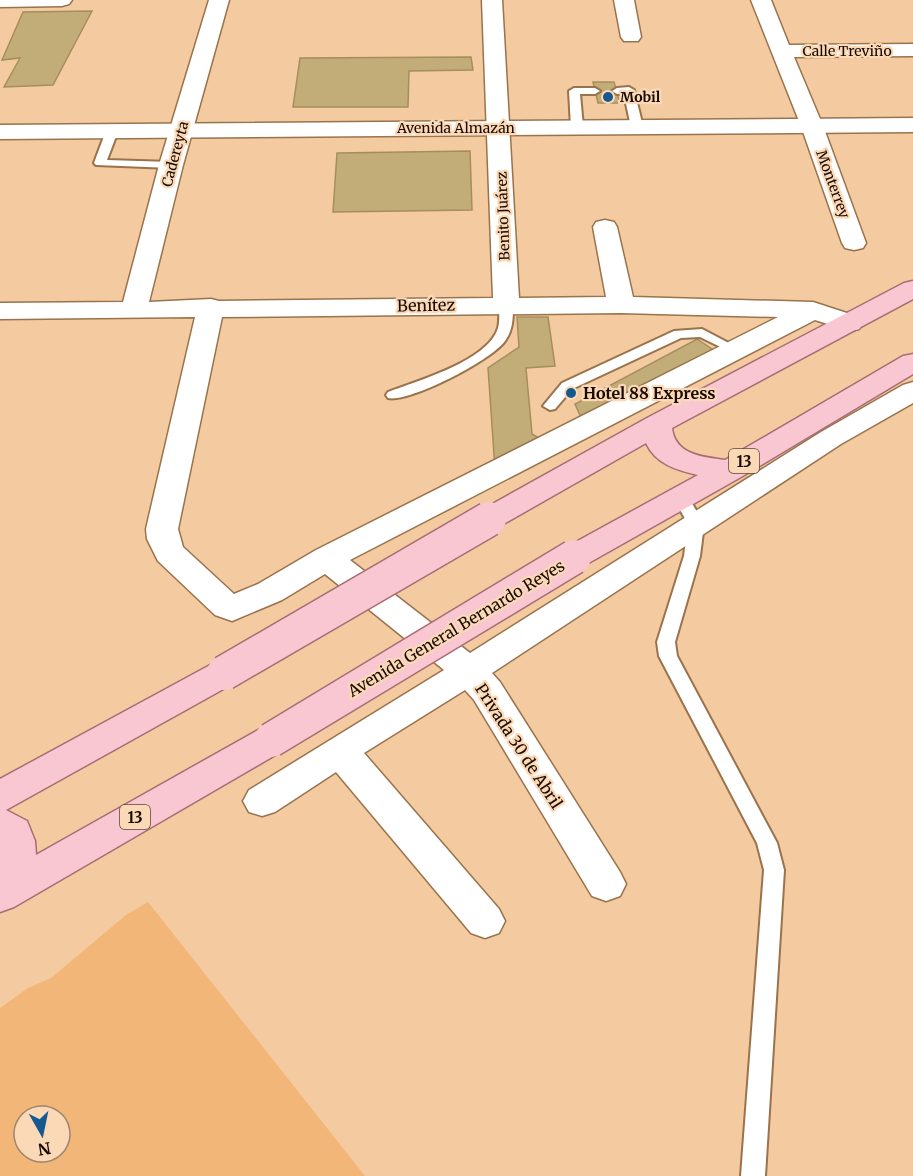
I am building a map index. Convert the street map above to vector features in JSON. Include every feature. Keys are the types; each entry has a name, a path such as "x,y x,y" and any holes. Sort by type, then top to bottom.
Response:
{"main road":[{"path":"0,797 224,673 657,424 913,289"},
{"name":"Avenida General Bernardo Reyes","path":"2,893 271,740 574,557 689,510 730,470 819,431 913,362"},
{"path":"657,424 656,435 661,446 672,456 687,463 730,470"},
{"path":"0,825 13,832 18,847 17,861 2,893"}],"street":[{"path":"0,1 62,0"},
{"name":"Cadereyta","path":"134,309 171,165 219,0"},
{"name":"Benito Juárez","path":"492,0 500,128 506,304"},
{"path":"624,0 631,37"},
{"name":"Monterrey","path":"761,0 812,126 854,243"},
{"name":"Calle Treviño","path":"782,51 913,50"},
{"name":"Avenida Almazán","path":"0,132 913,125"},
{"path":"605,227 621,305"},
{"name":"Benítez","path":"0,311 506,304 621,305 813,310 850,323"},
{"path":"211,307 162,529 163,539 169,553 227,607 232,609 270,592 327,558 813,310"},
{"path":"262,801 381,724 469,671 689,510 819,431 913,391"},
{"name":"Privada 30 de Abril","path":"327,558 469,671 487,691 606,884"},
{"path":"340,751 485,921"}],"lane":[{"path":"617,91 630,90 636,127"},
{"path":"577,127 574,91 595,91"},
{"path":"112,131 100,163 171,165"},
{"path":"393,395 444,374 490,351 505,329 506,304"},
{"path":"550,406 567,386 679,334 702,333 735,350"},
{"path":"689,510 692,556 666,642 668,656 767,843 774,870 753,1176"}],"shaded area":[{"path":"148,902 365,1176 0,1176 0,1008 28,988 51,978 126,915"}],"building":[{"path":"92,11 53,85 4,87 20,58 2,60 23,12"},
{"path":"471,57 473,70 409,71 408,107 293,107 300,58"},
{"name":"Mobil","path":"593,82 614,82 620,103 598,103"},
{"path":"470,151 472,210 333,212 337,153"},
{"path":"517,317 548,317 555,366 526,368 532,434 546,442 495,469 488,368 519,347"},
{"path":"697,339 715,351 583,422 575,404"}],"place":[{"name":"Mobil","path":"608,97"},
{"name":"Hotel 88 Express","path":"571,393"}]}
